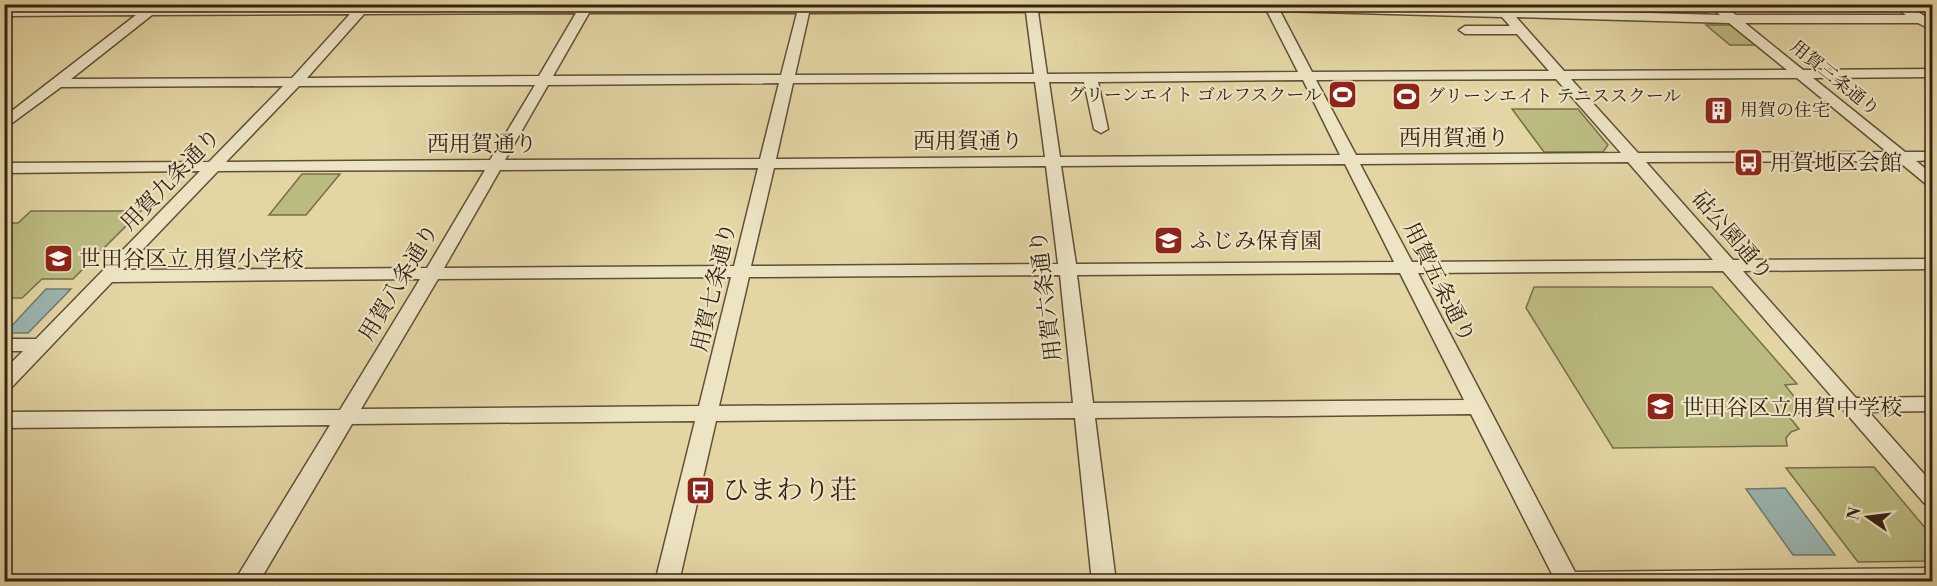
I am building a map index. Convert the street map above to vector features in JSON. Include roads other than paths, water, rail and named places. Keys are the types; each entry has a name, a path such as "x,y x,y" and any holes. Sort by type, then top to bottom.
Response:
{"street":[{"name":"用賀三条通り","path":"1714,4 1932,181"},
{"path":"1896,4 1932,26"},
{"name":"用賀六条通り","path":"1031,6 1068,270 1104,582"},
{"path":"4,12 58,8 1270,6 1501,9 1732,19 1920,19"},
{"name":"用賀五条通り","path":"1270,6 1569,582"},
{"name":"用賀八条通り","path":"246,582 496,165 586,7"},
{"name":"用賀七条通り","path":"667,582 804,7"},
{"path":"4,125 153,8"},
{"name":"用賀九条通り","path":"4,383 296,81 363,8"},
{"name":"砧公園通り","path":"1501,9 1730,265 1932,497"},
{"path":"1465,30 1520,30"},
{"path":"60,83 1932,72"},
{"path":"1090,77 1101,129"},
{"name":"西用賀通り","path":"4,168 1932,156"},
{"path":"108,276 1932,264"},
{"path":"4,345 40,345"},
{"path":"1853,405 1932,404"},
{"path":"4,420 1477,407"},
{"path":"1569,582 1932,578"}],"water":[{"path":"46,289 71,289 28,333 5,333"},
{"path":"1785,488 1835,555 1793,555 1746,489"}],"place":[{"name":"グリーンエイト ゴルフスクール","path":"1343,95"},
{"name":"グリーンエイト テニススクール","path":"1406,96"},
{"name":"用賀の住宅","path":"1719,110"},
{"name":"用賀地区会館","path":"1749,162"},
{"name":"ふじみ保育園","path":"1169,240"},
{"name":"世田谷区立 用賀小学校","path":"58,258"},
{"name":"世田谷区立用賀中学校","path":"1661,407"},
{"name":"ひまわり荘","path":"701,490"}]}
